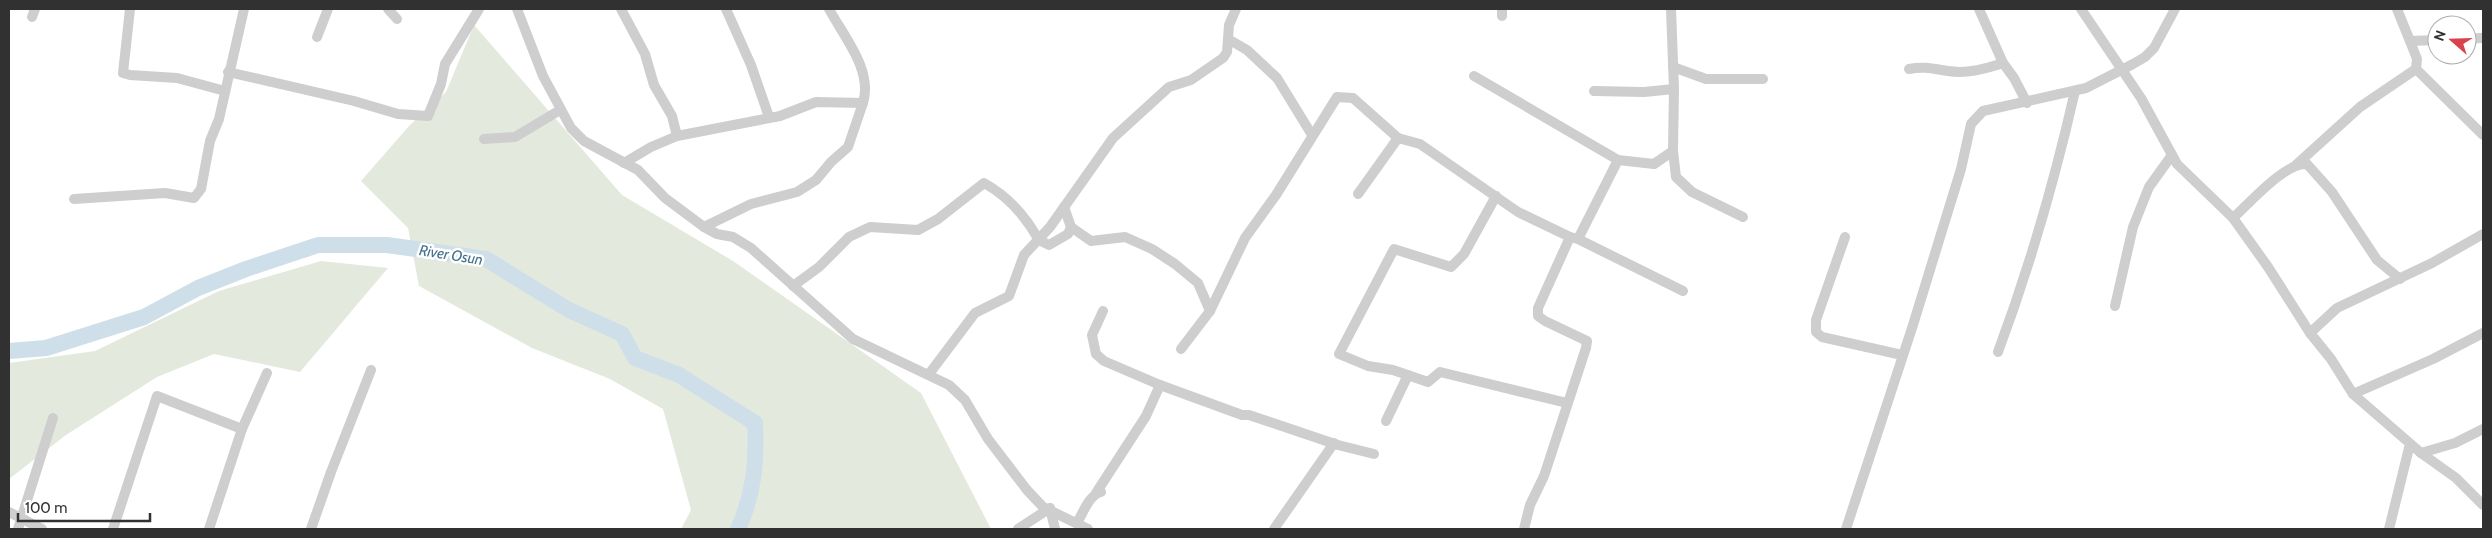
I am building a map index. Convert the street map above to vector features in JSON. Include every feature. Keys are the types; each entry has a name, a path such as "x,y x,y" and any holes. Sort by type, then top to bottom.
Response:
{"street":[{"path":"130,9 123,73 130,76 177,78 224,91"},
{"path":"74,199 165,193 194,198 200,189 210,141 219,119 228,72 244,9"},
{"path":"317,37 328,9"},
{"path":"388,9 397,19"},
{"path":"228,72 354,101 398,114 428,116 441,84 446,64 479,9"},
{"path":"517,9 543,76 560,110 571,128 584,141 638,170 665,198 704,227 717,234 733,237 751,248 853,339 949,385 965,400 1010,469 1043,507 1050,508 1088,529"},
{"path":"621,9 645,54 654,85 672,116 677,136"},
{"path":"726,9 751,65 769,117"},
{"path":"704,227 751,204 797,192 816,180 831,162 848,147 867,90 859,58 844,37 829,9"},
{"path":"929,374 975,313 1009,296 1024,255 1064,207 1113,138 1169,87 1191,80 1216,65 1227,52 1229,25 1236,9"},
{"path":"1671,9 1674,89 1673,151 1676,177 1684,187 1743,217"},
{"path":"1979,9 2003,63 2014,78 2027,103"},
{"path":"2081,9 2141,98 2172,155 2194,182 2233,218 2310,333 2332,359 2353,394 2421,453 2456,478 2483,505"},
{"path":"1846,529 1913,325 1961,169 1971,124 1983,111 2027,103 2086,88 2120,68 2145,57 2154,48 2175,9"},
{"path":"2398,9 2416,59 2416,69 2483,136"},
{"path":"1228,38 1247,50 1277,78 1312,135"},
{"path":"2477,38 2481,38"},
{"path":"2410,41 2427,40"},
{"path":"1909,69 1920,66 1949,72 1976,71 2003,63"},
{"path":"1673,67 1696,77 1706,79 1762,79"},
{"path":"2233,218 2265,187 2296,165 2360,107 2416,69"},
{"path":"1474,76 1618,160 1654,164 1673,151"},
{"path":"1594,91 1644,92 1674,89"},
{"path":"1998,352 2019,294 2044,212 2060,156 2075,91"},
{"path":"1181,350 1210,311 1245,238 1276,195 1312,135 1338,97 1353,98 1398,138 1420,144 1518,212 1683,291"},
{"path":"624,163 651,147 677,136 769,117 816,102 863,103"},
{"path":"484,139 514,137 560,110"},
{"path":"1358,194 1398,138"},
{"path":"2115,306 2136,219 2149,187 2172,155"},
{"path":"1524,529 1530,505 1544,476 1586,348 1586,341 1538,316 1538,308 1574,238 1618,160"},
{"path":"2296,165 2302,164 2311,167 2332,192 2377,260 2400,279"},
{"path":"793,286 818,267 849,237 870,227 918,230 938,219 984,183 1001,193 1014,206 1029,224 1038,240 1050,245 1068,234 1071,228"},
{"path":"1496,196 1464,254 1451,267 1394,249 1339,354 1368,366 1393,370 1428,382 1440,372 1567,403"},
{"path":"1064,207 1071,228 1091,241 1125,237 1152,249 1198,283 1210,311"},
{"path":"2310,333 2337,308 2400,279 2483,234"},
{"path":"1845,237 1816,320 1816,332 1822,338 1902,355"},
{"path":"1103,311 1092,335 1096,354 1104,361 1160,385 1242,415 1249,415 1374,454"},
{"path":"2353,394 2433,359 2483,333"},
{"path":"312,529 331,472 371,370"},
{"path":"209,529 242,429 266,373"},
{"path":"1386,421 1408,376"},
{"path":"1077,523 1100,492 1146,416 1160,385"},
{"path":"113,529 157,396 242,429"},
{"path":"20,524 53,418"},
{"path":"2421,453 2455,443 2483,429"},
{"path":"1274,529 1334,443"},
{"path":"2389,529 2410,444"},
{"path":"1018,529 1050,508"},
{"path":"1050,508 1055,529"},
{"path":"9,512 20,524 42,529"}],"shaded area":[{"path":"474,25 622,195 733,261 921,393 991,529 681,529 691,510 663,409 610,379 532,348 419,286 408,228 361,181 409,126 446,92"},
{"path":"321,261 388,268 300,372 214,354 157,377 66,435 9,479 9,363 95,351 219,291"}],"waterway":[{"name":"River Osun","path":"9,351 46,348 144,317 198,288 246,269 318,245 387,245 486,259 569,310 622,334 635,358 679,375 755,423 755,464 751,490 738,529"}]}
